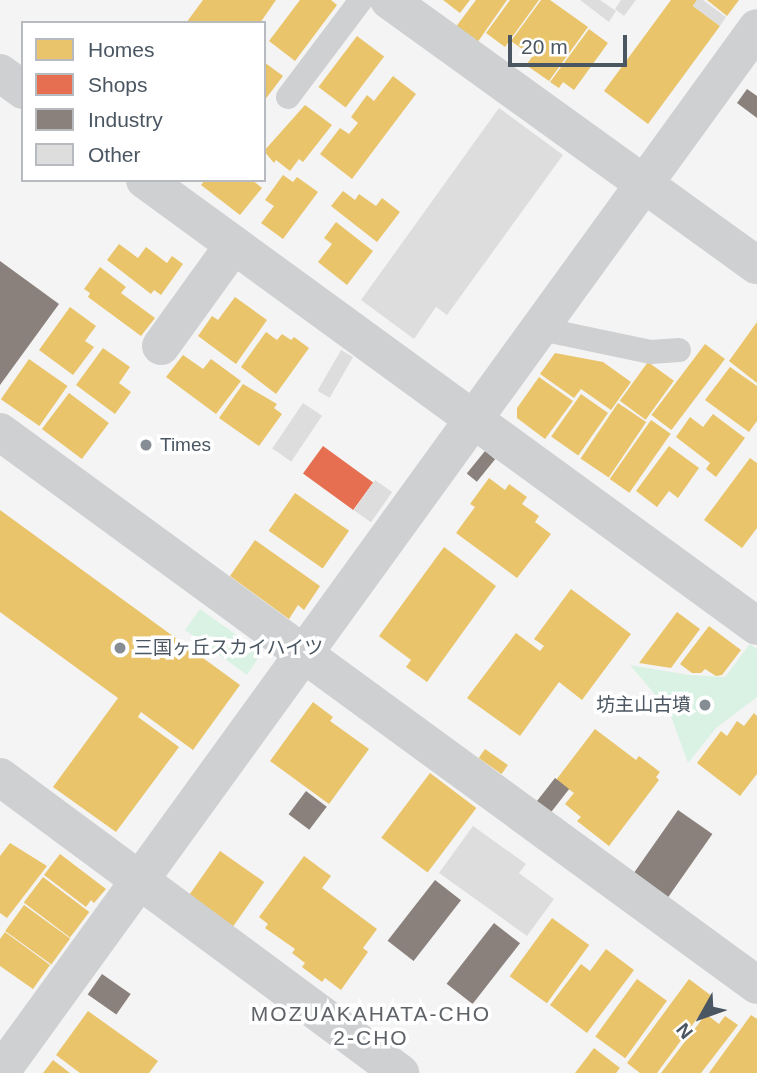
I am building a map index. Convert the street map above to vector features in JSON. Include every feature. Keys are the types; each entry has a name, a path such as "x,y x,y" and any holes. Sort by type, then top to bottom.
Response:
{"street":[{"path":"389,0 757,265"},
{"path":"0,1073 139,878 475,421 757,28"},
{"path":"0,73 21,89"},
{"path":"148,182 757,626"},
{"path":"161,346 233,246"},
{"path":"0,432 757,985"},
{"path":"0,777 400,1073"}],"lane":[{"path":"288,97 361,0"},
{"path":"541,329 651,352 679,350"}],"green space":[{"path":"200,609 256,649 257,660 247,675 185,630"},
{"path":"750,644 757,649 757,697 716,728 688,763 669,711 630,665 689,675 725,677"}],"building: Homes":[{"path":"203,0 276,0 261,21 187,21"},
{"path":"300,0 331,0 337,5 295,61 269,41"},
{"path":"443,0 470,0 460,13"},
{"path":"476,0 507,0 477,43 455,28"},
{"path":"510,0 539,0 505,47 486,33"},
{"path":"541,0 550,0 588,27 549,81 526,65 549,34 532,56 511,41"},
{"path":"671,0 697,0 693,6 720,26 648,124 604,91"},
{"path":"707,0 739,0 727,16"},
{"path":"589,29 608,43 574,90 563,82 559,88 550,82"},
{"path":"357,36 384,56 346,108 318,87"},
{"path":"266,63 283,76 266,98"},
{"path":"393,76 416,94 352,179 320,154 340,128 349,134 358,123 351,117 367,95 374,101"},
{"path":"305,105 332,125 303,162 299,159 290,171 276,160 274,163 266,153 266,149"},
{"path":"283,175 293,182 297,177 318,192 283,239 261,223 274,206 265,200"},
{"path":"203,182 254,182 262,188 240,215 201,185"},
{"path":"343,191 355,200 359,194 376,206 382,198 400,212 377,242 331,206"},
{"path":"336,222 373,251 347,285 318,262 332,244 324,238"},
{"path":"119,244 138,258 146,247 167,263 172,256 183,264 161,295 154,290 151,294 107,260"},
{"path":"100,267 126,287 121,293 155,318 141,336 88,297 90,293 84,289"},
{"path":"235,297 267,320 236,364 198,336 212,316 218,320"},
{"path":"70,307 96,326 85,341 94,347 73,375 39,350"},
{"path":"757,322 757,383 729,361"},
{"path":"266,332 277,340 282,334 291,340 294,337 309,348 276,394 241,367"},
{"path":"705,344 725,359 671,430 651,415"},
{"path":"103,348 130,367 119,383 131,392 115,414 76,385"},
{"path":"555,353 603,362 631,382 611,410 581,389 574,398 540,374"},
{"path":"183,355 203,369 211,359 241,381 216,414 166,377"},
{"path":"29,359 68,386 39,426 1,399"},
{"path":"648,362 674,381 646,420 620,401"},
{"path":"730,367 757,386 757,421 749,432 705,400"},
{"path":"539,377 573,401 545,439 517,418 517,408"},
{"path":"243,384 277,404 274,408 282,414 259,446 219,418"},
{"path":"69,393 109,423 82,459 42,429"},
{"path":"581,394 608,413 578,456 551,437"},
{"path":"618,403 646,422 609,478 581,459"},
{"path":"713,414 745,438 716,477 706,469 710,463 676,437 690,417 703,427"},
{"path":"651,420 671,434 629,493 610,479"},
{"path":"669,446 699,468 678,498 669,491 657,507 636,491"},
{"path":"750,458 757,463 757,528 742,548 704,520"},
{"path":"489,478 505,490 509,484 527,497 522,504 539,516 535,522 551,534 517,578 456,533 475,507 470,504"},
{"path":"295,493 349,531 323,569 269,531"},
{"name":"三国ヶ丘スカイハイツ","path":"0,510 240,685 193,750 141,712 138,717 179,747 116,832 53,787 118,698 0,612"},
{"path":"255,540 320,586 304,610 298,605 289,619 230,576"},
{"path":"444,547 496,586 427,682 406,667 411,660 379,636"},
{"path":"571,589 631,634 582,700 559,682 520,736 467,698 516,633 540,651 544,646 534,639"},
{"path":"677,612 700,629 671,668 639,663"},
{"path":"709,626 741,650 722,675 716,676 705,669 701,673 692,673 680,664"},
{"path":"313,702 333,717 330,721 369,749 329,804 270,761"},
{"path":"754,713 757,716 757,774 740,796 697,763 721,731 727,736 737,721 744,726"},
{"path":"595,729 636,760 639,756 660,772 656,777 659,780 609,846 577,821 581,817 565,804 574,793 556,780"},
{"path":"485,749 508,765 502,774 479,758"},
{"path":"430,773 476,808 428,873 381,838"},
{"path":"10,843 47,866 7,918 0,913 0,856"},
{"path":"220,851 264,882 233,926 189,895"},
{"path":"60,854 106,889 94,903 91,900 86,907 44,875"},
{"path":"304,856 331,876 322,888 377,929 363,948 368,952 341,990 325,978 322,982 302,967 305,963 292,953 295,949 265,928 268,924 259,917"},
{"path":"43,877 89,912 70,937 24,903"},
{"path":"24,905 70,939 51,964 5,931"},
{"path":"552,918 589,945 547,1003 510,976"},
{"path":"5,932 50,965 33,989 0,966 0,939"},
{"path":"606,949 634,970 587,1033 550,1005 581,964 590,971"},
{"path":"637,979 667,1001 625,1058 595,1036"},
{"path":"689,979 713,997 657,1073 640,1073 627,1063"},
{"path":"88,1011 158,1061 149,1073 80,1073 56,1055"},
{"path":"706,1014 719,1024 725,1016 738,1025 701,1073 661,1073"},
{"path":"751,1015 757,1019 757,1073 709,1073"},
{"path":"594,1048 620,1068 616,1073 575,1073"},
{"path":"53,1060 70,1073 43,1073"}],"building: Shops":[{"path":"323,446 373,482 353,510 303,474"}],"building: Industry":[{"path":"747,89 757,96 757,118 737,103"},
{"path":"0,261 59,304 0,385"},
{"path":"485,451 495,459 477,482 467,474"},
{"path":"555,778 569,789 548,816 534,805"},
{"path":"306,791 327,807 309,830 289,814"},
{"path":"678,810 712,834 667,900 632,876"},
{"path":"435,880 461,900 414,961 388,941"},
{"path":"494,923 520,943 473,1004 447,984"},
{"path":"102,974 131,994 116,1015 88,994"}],"building: Other":[{"path":"580,0 600,0 616,11 609,22"},
{"path":"621,0 636,0 624,16 615,9"},
{"path":"697,0 703,0 726,17 720,26 693,6"},
{"path":"499,108 563,155 447,315 436,307 414,339 361,300"},
{"path":"341,350 353,357 330,398 318,391"},
{"path":"303,403 322,416 291,461 272,449"},
{"path":"375,480 392,492 371,522 354,510"},
{"path":"473,826 526,864 519,873 554,899 527,936 439,873"}],"place":[{"name":"Times","path":"146,445"},
{"name":"三国ヶ丘スカイハイツ","path":"120,648"},
{"name":"坊主山古墳","path":"705,705"}],"district":[{"name":"MOZUAKAHATA-CHO 2-CHO","path":"371,1026"}]}
